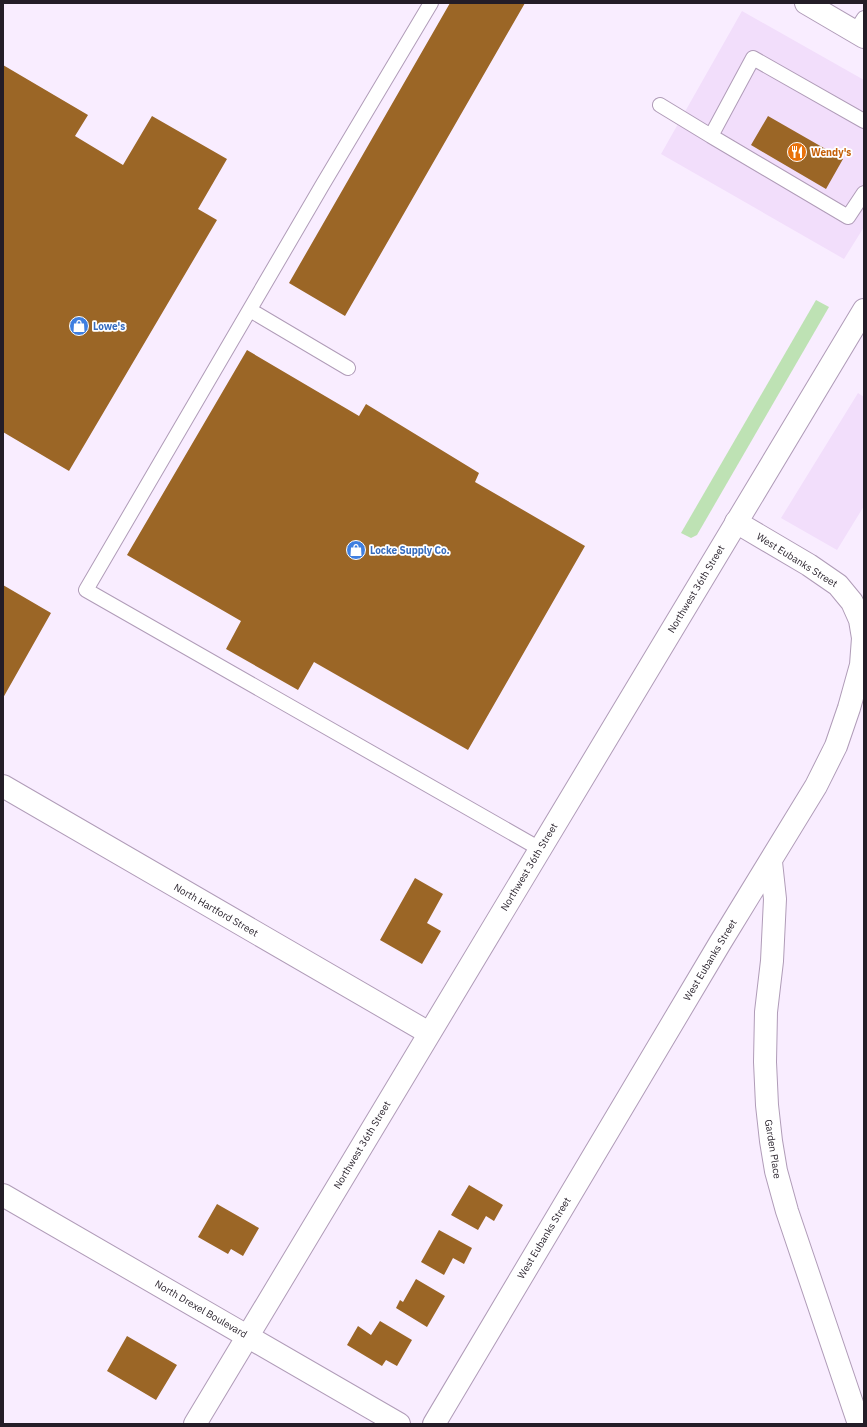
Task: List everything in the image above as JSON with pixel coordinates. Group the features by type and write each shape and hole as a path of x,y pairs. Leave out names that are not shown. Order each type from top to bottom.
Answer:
{"street":[{"path":"806,3 861,29"},
{"name":"Northwest 36th Street","path":"195,1424 864,310"},
{"name":"West Eubanks Street","path":"434,1424 720,943 771,862 816,786 836,746 849,708 861,665 863,638 860,620 852,602 838,584 736,522"},
{"name":"North Hartford Street","path":"3,786 429,1033"},
{"name":"Garden Place","path":"771,862 775,899 772,961 766,1012 764,1062 771,1141 776,1171 786,1211 859,1424"},
{"name":"North Drexel Boulevard","path":"3,1196 399,1424"}],"lane":[{"path":"431,3 86,590 540,849"},
{"path":"711,136 753,58 864,121"},
{"path":"660,105 848,217 863,198"},
{"path":"250,310 348,368"}],"shaded area":[{"path":"742,11 864,80 864,227 844,259 661,154"},
{"path":"858,393 864,397 864,506 837,550 781,518"}],"green space":[{"path":"816,300 829,307 697,535 691,538 681,533"}],"building":[{"path":"450,3 525,3 345,316 289,283"},
{"name":"Lowe's","path":"3,65 88,115 75,136 123,165 152,116 227,159 198,209 217,220 69,471 3,432"},
{"name":"Wendy's","path":"768,116 843,159 826,189 751,145"},
{"name":"Locke Supply Co.","path":"247,350 359,416 366,404 479,473 475,482 585,546 468,750 314,662 298,690 226,649 241,621 127,555"},
{"path":"3,585 51,613 3,698"},
{"path":"415,878 443,894 427,923 441,931 422,964 380,940"},
{"path":"469,1185 503,1205 494,1221 486,1216 478,1230 451,1215"},
{"path":"217,1204 259,1228 243,1256 231,1249 228,1254 198,1237"},
{"path":"439,1230 472,1248 464,1264 453,1258 444,1275 421,1262"},
{"path":"416,1279 445,1296 427,1327 396,1308 400,1300 403,1302"},
{"path":"380,1321 412,1340 397,1366 386,1360 382,1366 347,1345 358,1326 371,1335"},
{"path":"127,1336 177,1365 156,1400 107,1371"}],"place":[{"name":"Wendy's","path":"797,152"},
{"name":"Lowe's","path":"79,326"},
{"name":"Locke Supply Co.","path":"356,550"}]}
